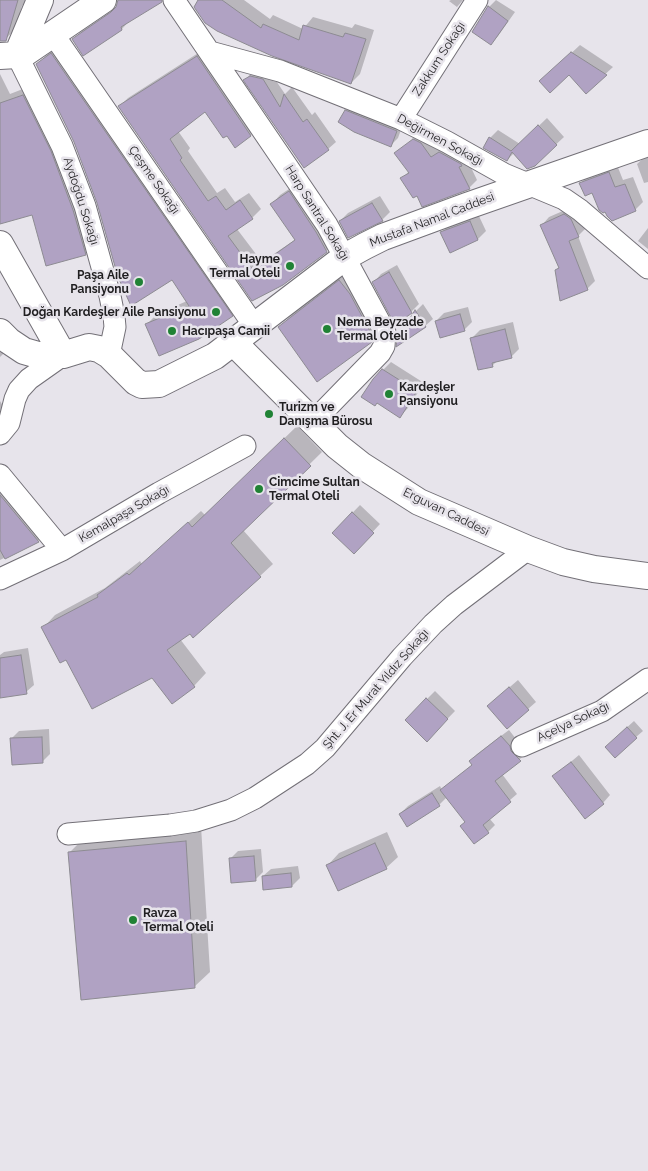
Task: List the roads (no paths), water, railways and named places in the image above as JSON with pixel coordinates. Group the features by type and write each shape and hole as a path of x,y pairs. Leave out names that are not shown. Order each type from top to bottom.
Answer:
{"street":[{"path":"9,56 40,0"},
{"path":"9,56 34,47 103,0"},
{"name":"Harp Santral Sokağı","path":"174,0 311,201 345,257 385,332 384,346 313,422"},
{"name":"Zakkum Sokağı","path":"401,119 477,0"},
{"name":"Çeşme Sokağı","path":"53,34 255,327"},
{"name":"Değirmen Sokağı","path":"210,52 280,71 401,119 447,142 484,164 527,185 550,192 580,210 648,268"},
{"name":"Aydoğdu Sokağı","path":"9,56 62,146 85,206 114,316 115,327 109,355"},
{"name":"Mustafa Namal Caddesi","path":"109,355 136,382 142,385 159,384 200,365 234,343 345,257 383,238 648,143"},
{"path":"0,244 64,355"},
{"path":"0,332 24,351 38,355 64,355"},
{"name":"Erguvan Caddesi","path":"234,343 337,446 361,465 404,493 456,519 528,549 571,564 648,576"},
{"path":"0,434 9,423 19,390 29,379 64,355 89,347 99,349 109,355"},
{"name":"Kemalpaşa Sokağı","path":"0,579 62,550 159,493 245,446"},
{"path":"0,475 62,550"},
{"name":"Şht. J. Er Murat Yıldız Sokağı","path":"68,834 196,821 231,810 255,798 307,764 325,748 402,656 433,624 454,605 528,549"},
{"name":"Açelya Sokağı","path":"522,746 602,711 624,698 648,679"}],"place":[{"name":"Hayme Termal Oteli","path":"290,266"},
{"name":"Paşa Aile Pansiyonu","path":"139,282"},
{"name":"Doğan Kardeşler Aile Pansiyonu","path":"216,312"},
{"name":"Nema Beyzade Termal Oteli","path":"327,329"},
{"name":"Hacıpaşa Camii","path":"172,331"},
{"name":"Kardeşler Pansiyonu","path":"389,394"},
{"name":"Turizm ve Danışma Bürosu","path":"269,414"},
{"name":"Cimcime Sultan Termal Oteli","path":"259,489"},
{"name":"Ravza Termal Oteli","path":"133,920"}]}
